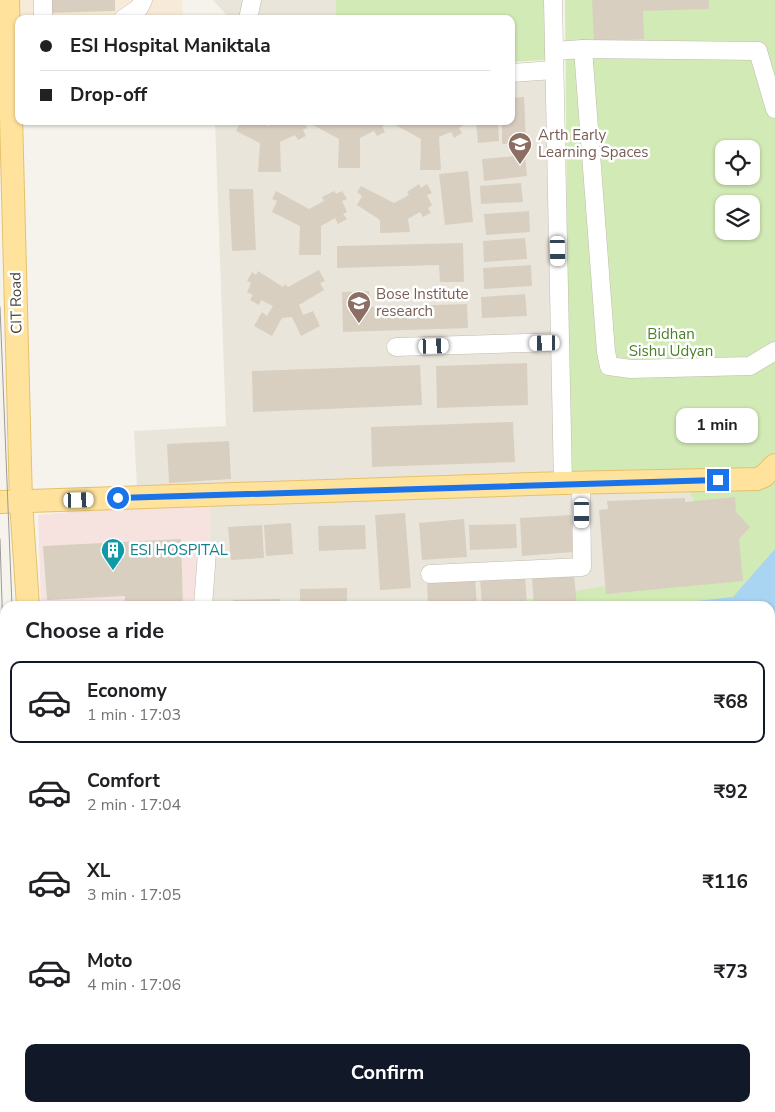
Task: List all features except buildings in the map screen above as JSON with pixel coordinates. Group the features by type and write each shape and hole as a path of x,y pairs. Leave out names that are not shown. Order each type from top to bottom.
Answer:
{"main road":[{"name":"CIT Road","path":"8,0 15,105 11,502 27,601"},
{"path":"11,502 572,483 757,479 764,476 775,465"}],"street":[{"path":"43,0 43,15"},
{"path":"128,15 139,8 143,0"},
{"path":"249,15 252,0"},
{"path":"430,574 582,566 572,483 560,342 553,0"},
{"path":"554,51 584,49 758,51 775,109"},
{"path":"584,49 606,352 610,366 631,369 750,366 775,351"},
{"path":"515,72 554,70"},
{"path":"396,347 560,342"},
{"path":"203,601 207,552"}],"shaded area":[{"path":"18,0 182,0 183,15 19,15"},
{"path":"213,0 336,0 336,15 226,15"},
{"path":"546,78 557,475 137,487 134,431 226,426 215,125 515,125 515,80"},
{"path":"685,479 697,511 626,586 529,599 493,601 211,601 209,499"},
{"path":"209,499 211,601 41,601 38,515"}],"green space":[{"path":"336,0 544,0 546,60 515,62 515,15 336,15"},
{"name":"Bidhan Sishu Udyan","path":"565,0 775,0 775,601 493,601 529,599 629,582 697,511 685,479 706,470 569,472"}],"water":[{"path":"775,549 775,601 697,601 733,597"}],"tram line":[{"path":"0,307 12,601"},
{"path":"0,539 2,601"}],"place":[{"name":"Arth Early Learning Spaces","path":"520,165"},
{"name":"Bose Institute research","path":"359,324"},
{"name":"ESI HOSPITAL","path":"113,571"}],"route":[{"path":"118,498 563,483 718,480"}]}
